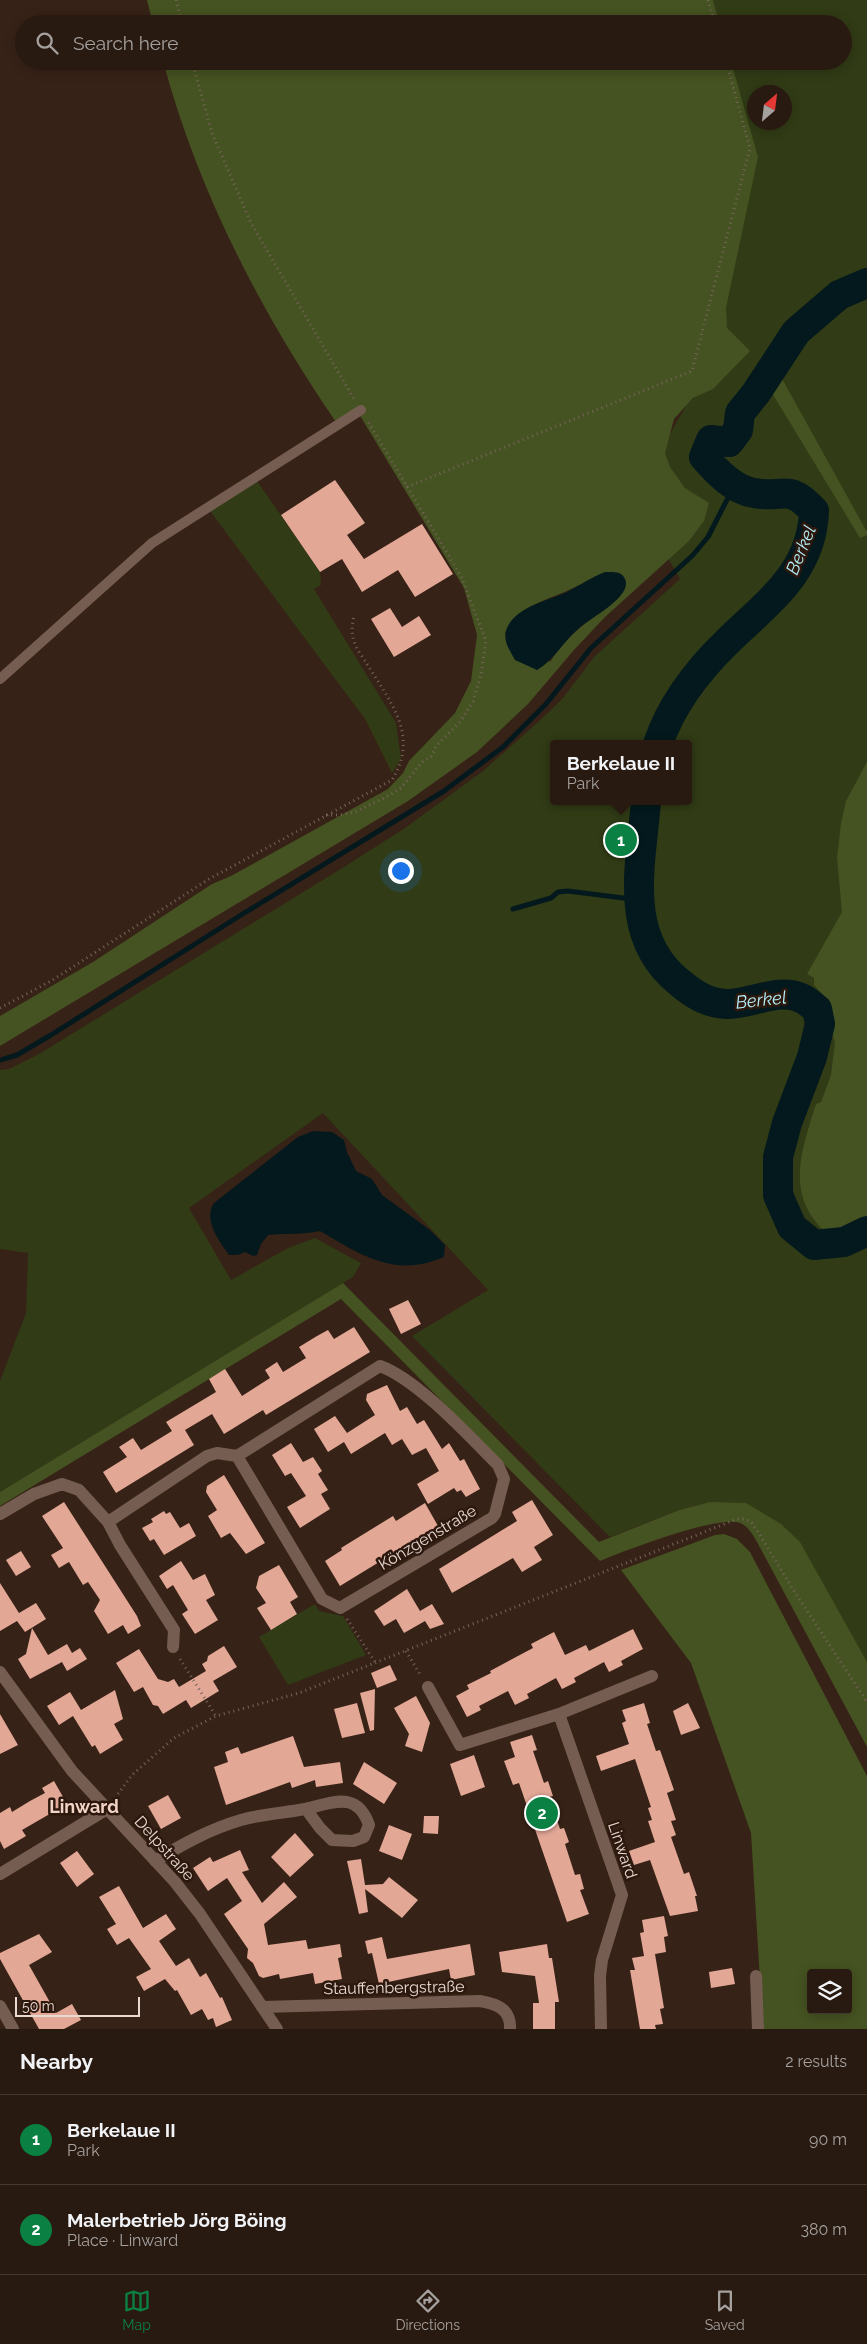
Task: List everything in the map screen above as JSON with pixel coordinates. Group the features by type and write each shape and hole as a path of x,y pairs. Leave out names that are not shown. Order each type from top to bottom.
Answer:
{"street":[{"name":"Könzgenstraße","path":"237,1456 380,1366 394,1371 418,1389 498,1465 504,1479 495,1514 492,1518 340,1608"},
{"path":"108,1522 207,1456 217,1453 237,1456 322,1599 340,1608"},
{"path":"0,1514 34,1494 62,1484 79,1490 108,1522 120,1545 174,1630 173,1647"},
{"name":"Delpstraße","path":"0,1672 72,1771 155,1861 200,1914 277,2029"},
{"path":"428,1687 460,1745 559,1714 652,1676"},
{"name":"Linward","path":"559,1714 622,1895 602,1960 601,2029"},
{"path":"155,1861 186,1842 218,1828 268,1814 339,1800 349,1803 365,1814 369,1825 364,1837 353,1841 332,1840 320,1828 306,1808"},
{"path":"0,1874 107,1809"},
{"path":"756,1976 758,2029"},
{"name":"Stauffenbergstraße","path":"262,2007 480,2002 496,2004 506,2011 510,2029"},
{"path":"0,2006 13,2029"}],"lane":[{"path":"0,679 152,543 361,410"}],"path":[{"path":"176,0 180,15"},
{"path":"708,0 712,15"},
{"path":"194,70 212,133 251,224 461,576 486,641 481,674 473,701 460,722 436,746 432,756 411,773 401,788 355,812 326,815"},
{"path":"407,486 692,371 750,148 728,70"},
{"path":"0,1008 51,981 209,879 392,780 402,764 404,741 400,722 392,703 353,640 354,614"},
{"path":"107,1809 132,1775 174,1738 216,1716 299,1693 706,1531 745,1518 751,1522 760,1535 792,1588 867,1702"},
{"path":"340,1608 375,1662"},
{"path":"173,1647 216,1716"},
{"path":"406,1652 428,1687"}],"green space":[{"path":"147,0 713,0 717,15 151,15"},
{"path":"713,0 867,0 867,1672 771,1541 706,1503 679,1510 610,1537 412,1336 488,1290 323,1113 189,1208 231,1280 288,1248 315,1238 361,1263 353,1277 0,1492 0,1381 26,1313 28,1253 0,1249 0,1070 9,1069 39,1054 405,828 483,771 548,713 563,698 594,657 680,579 668,558 640,487 687,404 714,379 726,310 731,70 852,70 852,15 717,15"},
{"path":"166,70 734,70 747,118 747,130 750,130 758,157 726,308 727,328 750,351 713,389 693,398 674,419 665,453 670,467 685,488 709,503 704,521 689,541 605,617 528,704 477,752 408,801 0,1046 0,1016 93,962 212,884 231,876 388,789 403,773 409,761 455,713 471,681 477,635 464,588 356,409 336,422 308,380 257,293 213,203 194,157","holes":["579,585 608,607 576,631 562,645 550,662 505,633 518,615 527,609"]},
{"path":"780,375 867,535 860,538 769,388 772,381"},
{"path":"257,481 320,572 321,585 314,589 396,723 401,759 392,773 365,719 210,511"},
{"path":"867,762 867,1225 833,1233 828,1232 815,1221 802,1193 800,1178 803,1149 816,1104 821,1102 831,1075 835,1042 822,994 814,985 814,978 807,974 842,912 837,858 841,823 846,801"},
{"path":"343,1283 599,1542 679,1510 710,1502 746,1503 781,1524 800,1542 867,1662 867,1747 757,1542 746,1526 736,1522 708,1525 668,1536 600,1561 341,1299 0,1506 0,1492"},
{"path":"724,1534 737,1539 750,1552 867,1776 867,2029 763,2029 751,1833 691,1663 621,1570 715,1535"},
{"path":"315,1604 319,1611 343,1616 366,1655 288,1685 259,1637"}],"water":[{"path":"605,572 619,573 624,576 626,586 617,600 578,629 537,670 515,660 505,635 510,623 516,616 523,610 567,592"},
{"path":"313,1131 332,1132 344,1140 347,1152 356,1171 372,1179 382,1195 430,1230 445,1245 444,1257 426,1263 395,1265 365,1256 320,1231 268,1235 261,1244 257,1255 253,1256 245,1252 238,1255 229,1255 211,1223 211,1209 214,1203 298,1137"}],"building":[{"path":"335,480 365,523 347,535 364,559 422,524 453,574 415,597 398,570 362,592 342,559 320,572 281,515"},
{"path":"390,608 402,627 419,616 431,635 394,657 371,619"},
{"path":"408,1300 421,1324 401,1334 389,1309"},
{"path":"354,1327 370,1352 266,1415 263,1410 224,1434 212,1414 185,1430 194,1445 116,1493 103,1472 127,1457 119,1447 133,1438 141,1450 172,1431 166,1422 216,1392 209,1379 225,1369 242,1396 270,1378 265,1370 277,1362 283,1372 306,1358 299,1347 328,1330 334,1339"},
{"path":"387,1385 400,1411 407,1407 417,1424 424,1420 442,1449 449,1443 460,1461 464,1459 480,1489 466,1497 461,1490 457,1492 454,1488 428,1504 417,1484 439,1471 426,1448 412,1455 402,1439 392,1445 385,1433 351,1454 344,1442 328,1452 314,1429 335,1416 347,1433 375,1415 366,1400 367,1394"},
{"path":"291,1443 303,1462 313,1457 322,1471 318,1474 328,1490 321,1494 330,1509 300,1528 287,1507 306,1496 291,1473 285,1476 272,1455"},
{"path":"224,1475 265,1543 246,1554 230,1533 221,1538 208,1516 217,1510 206,1492 207,1486"},
{"path":"532,1500 553,1535 534,1547 542,1560 522,1572 513,1558 452,1593 439,1569 517,1521 512,1512"},
{"path":"64,1502 137,1616 141,1626 128,1634 123,1625 108,1634 94,1611 100,1600 88,1582 83,1585 69,1562 59,1568 51,1555 63,1548 42,1516"},
{"path":"425,1503 438,1526 340,1586 325,1561 342,1550 341,1548 393,1516 396,1521"},
{"path":"164,1511 166,1514 170,1512 180,1528 189,1523 196,1536 164,1555 154,1539 150,1541 142,1528 153,1522 151,1519"},
{"path":"21,1551 31,1567 16,1576 6,1560"},
{"path":"181,1561 193,1580 205,1574 215,1595 206,1600 218,1620 195,1634 182,1614 188,1610 173,1585 167,1589 159,1576"},
{"path":"279,1565 298,1597 290,1602 297,1614 271,1630 257,1608 266,1603 256,1588 259,1576"},
{"path":"0,1583 19,1613 36,1603 46,1619 25,1632 17,1621 0,1631"},
{"path":"407,1589 420,1611 432,1604 444,1624 430,1629 425,1621 404,1633 396,1619 384,1626 374,1611"},
{"path":"32,1628 48,1655 67,1644 72,1653 80,1648 87,1659 67,1671 62,1662 30,1679 18,1659 26,1654"},
{"path":"633,1629 643,1649 621,1661 623,1665 609,1672 604,1662 574,1678 576,1682 562,1689 556,1678 527,1694 529,1698 515,1705 508,1691 479,1706 481,1710 467,1717 456,1696 469,1689 467,1685 533,1648 531,1644 554,1632 565,1655 586,1645 589,1651"},
{"path":"224,1646 237,1667 213,1681 219,1691 191,1708 186,1700 163,1714 158,1706 153,1705 143,1687 134,1692 116,1663 139,1649 158,1679 168,1682 174,1679 179,1687 206,1671 202,1664 207,1661 208,1656"},
{"path":"390,1665 397,1680 377,1688 371,1673"},
{"path":"375,1689 374,1730 370,1731 360,1693"},
{"path":"115,1690 123,1719 114,1724 123,1740 100,1754 95,1745 92,1747 73,1716 59,1725 47,1706 70,1692 81,1710"},
{"path":"416,1696 430,1723 422,1752 405,1746 409,1734 394,1708"},
{"path":"357,1703 365,1733 342,1738 334,1709"},
{"path":"644,1703 650,1723 647,1724 656,1751 660,1750 674,1790 667,1793 676,1820 671,1821 676,1835 671,1837 684,1874 689,1872 697,1896 695,1896 698,1911 670,1916 650,1860 634,1865 629,1851 655,1842 648,1821 652,1820 648,1808 651,1807 635,1759 601,1771 596,1756 629,1744 622,1723 626,1721 622,1710"},
{"path":"688,1703 700,1728 681,1735 673,1711"},
{"path":"0,1714 18,1745 0,1754"},
{"path":"532,1735 537,1750 533,1751 544,1783 548,1781 553,1796 549,1797 560,1829 564,1828 569,1842 565,1844 575,1875 580,1874 584,1889 580,1890 589,1914 567,1922 519,1783 513,1785 504,1761 515,1757 510,1742"},
{"path":"293,1736 304,1767 340,1762 343,1783 316,1787 315,1780 292,1788 290,1782 226,1805 214,1767 228,1762 225,1752 238,1747 241,1754"},
{"path":"474,1755 485,1787 461,1796 450,1764"},
{"path":"364,1762 397,1783 384,1804 353,1784"},
{"path":"54,1781 67,1804 22,1830 26,1836 4,1849 0,1841 0,1813 10,1807 12,1812 45,1793 42,1788"},
{"path":"168,1795 181,1818 161,1829 148,1806"},
{"path":"424,1816 439,1816 438,1834 423,1833"},
{"path":"389,1825 412,1834 402,1860 379,1851"},
{"path":"295,1833 314,1855 290,1877 271,1857"},
{"path":"240,1850 249,1870 242,1872 262,1903 284,1882 297,1897 264,1924 268,1945 306,1940 308,1949 340,1944 342,1957 338,1958 342,1979 315,1984 313,1973 280,1979 279,1974 263,1978 259,1976 253,1963 247,1958 248,1949 224,1914 242,1901 227,1878 208,1891 193,1868 210,1857 213,1862"},
{"path":"77,1851 94,1874 77,1887 60,1863"},
{"path":"361,1859 365,1885 383,1884 389,1877 418,1900 402,1918 365,1889 368,1912 359,1914 347,1861"},
{"path":"119,1886 143,1928 166,1914 176,1929 159,1941 176,1966 189,1958 200,1977 206,1973 220,1998 222,1997 232,2020 216,2027 213,2018 208,2020 202,2009 191,2015 177,1990 175,1991 165,1979 144,1991 136,1977 151,1969 129,1938 117,1945 107,1929 116,1924 99,1897"},
{"path":"664,1916 668,1936 664,1937 666,1952 655,1954 664,2008 660,2009 663,2024 655,2025 656,2029 640,2029 630,1970 635,1970 632,1958 644,1956 640,1933 644,1932 642,1920"},
{"path":"39,1934 52,1952 29,1965 56,2013 72,2004 81,2020 64,2029 39,2029 0,1959 0,1953"},
{"path":"382,1937 387,1959 470,1944 475,1975 451,1980 449,1969 379,1984 372,1953 368,1954 365,1941"},
{"path":"547,1944 549,1958 552,1958 559,2002 555,2002 555,2029 533,2029 533,2003 539,2003 535,1976 502,1972 499,1952"},
{"path":"732,1968 735,1984 711,1988 709,1972"}],"waterway":[{"name":"Berkel","path":"660,740 670,715 687,688 717,652 772,599 796,569 805,552 811,532 814,511 805,502 791,494 764,494 747,491 733,484 720,474 704,457 711,440 729,442 738,430 740,413 756,393 796,332 839,295 867,283"},
{"path":"0,1060 17,1055 51,1035 241,915 444,791 503,747 546,704 591,648 692,556 708,537 735,484"},
{"name":"Berkel","path":"646,805 639,874 639,898 642,921 649,943 661,964 679,982 701,997 713,1002 735,1004 783,994 803,999 817,1009 820,1024 812,1057 787,1123 778,1157 778,1195 792,1227 814,1245 844,1242 867,1231"},
{"path":"513,909 551,898 558,892 568,891 639,900"}],"place":[{"name":"Berkelaue II","path":"621,840"},
{"name":"Malerbetrieb Jörg Böing","path":"542,1813"}],"district":[{"name":"Linward","path":"84,1807"}]}
